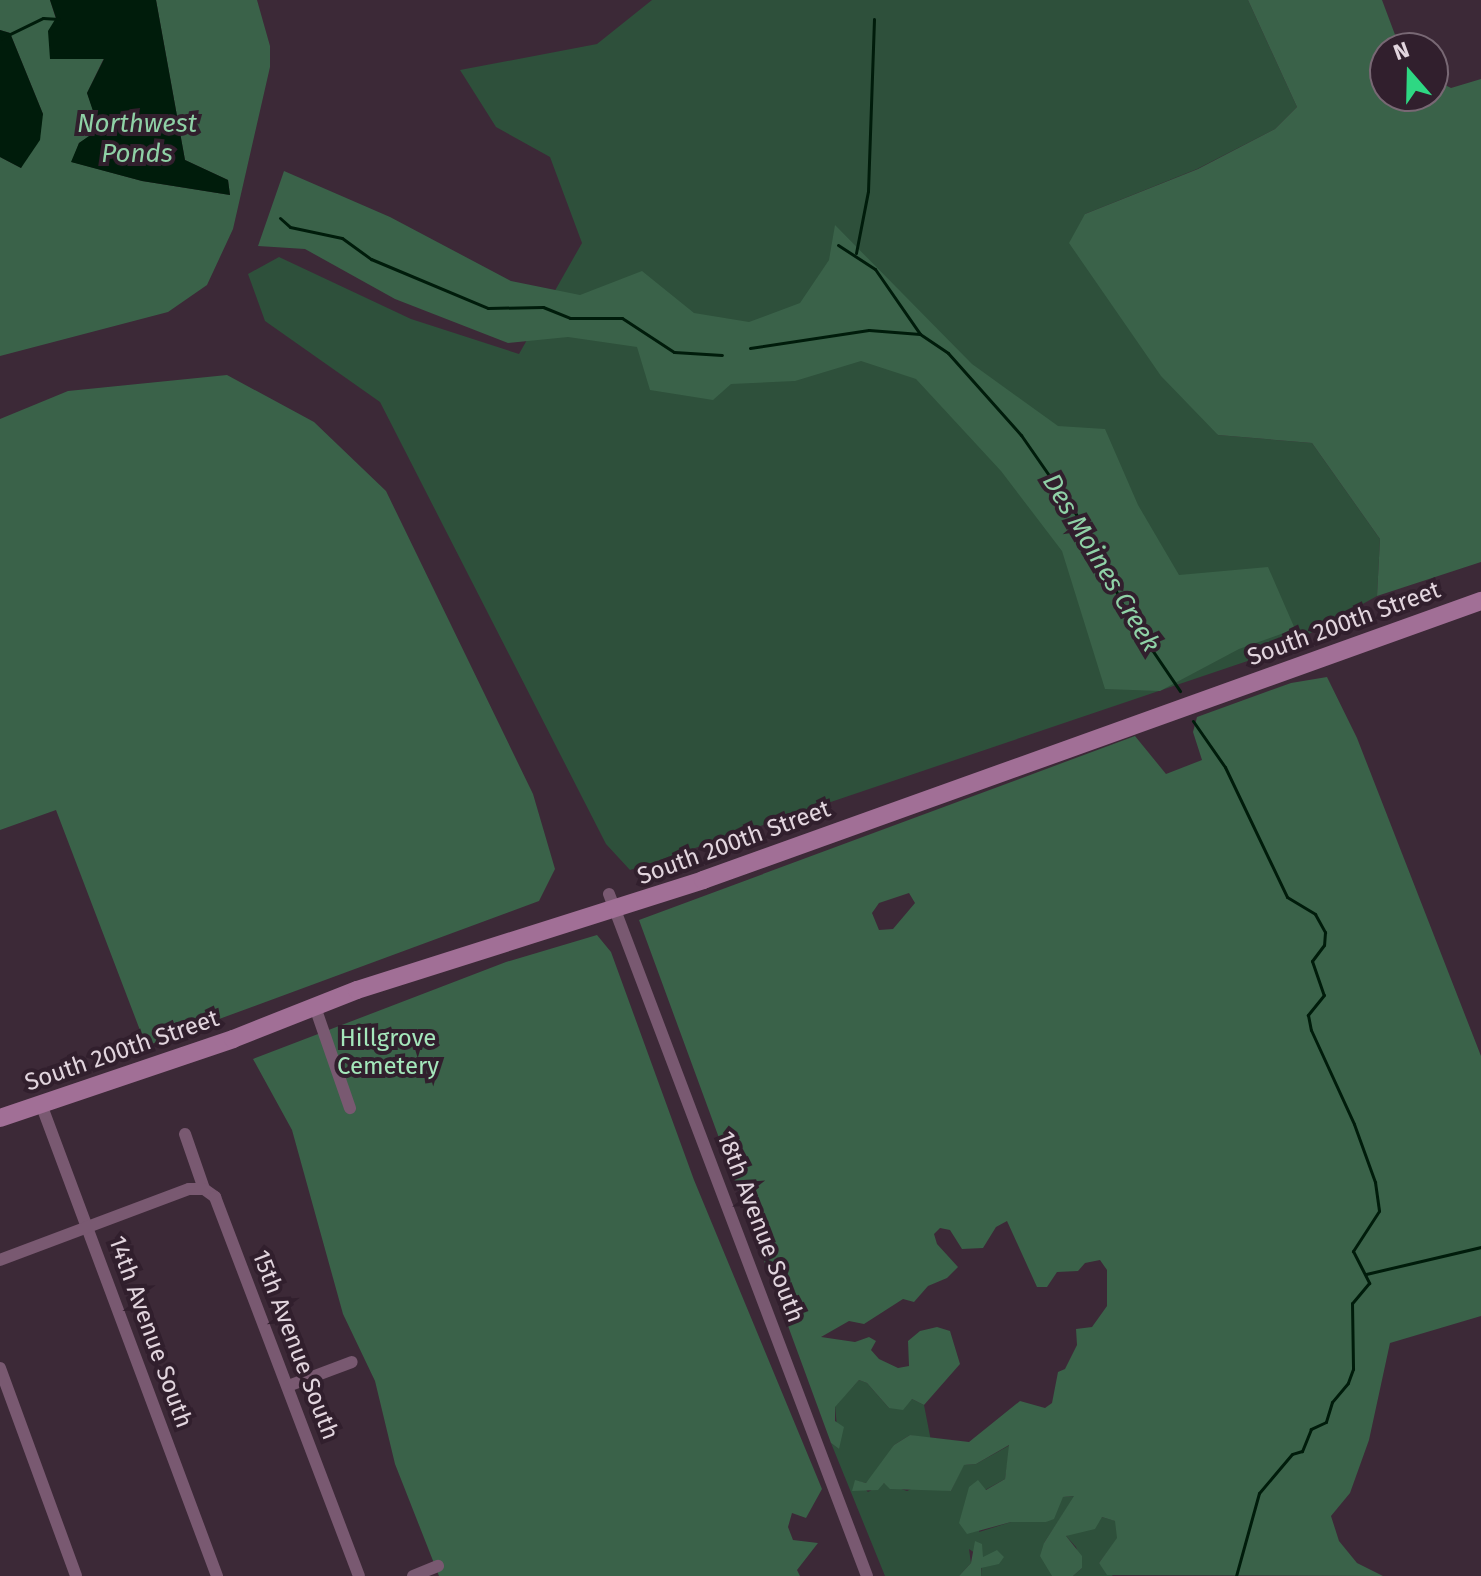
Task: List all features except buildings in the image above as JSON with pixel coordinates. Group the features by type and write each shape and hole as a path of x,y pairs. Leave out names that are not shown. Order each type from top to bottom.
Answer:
{"main road":[{"name":"South 200th Street","path":"0,1118 1481,601"}],"street":[{"name":"18th Avenue South","path":"613,902 867,1576"},
{"path":"315,1007 350,1108"},
{"name":"14th Avenue South","path":"41,1104 217,1576"},
{"name":"15th Avenue South","path":"185,1134 204,1189 215,1197 359,1576"},
{"path":"0,1260 189,1189 204,1189"},
{"path":"288,1386 352,1362"},
{"path":"0,1368 76,1576"},
{"path":"413,1576 438,1566"}],"shaded area":[{"path":"652,0 1248,0 1297,107 1275,129 1197,169 1085,214 1218,435 1312,443 1380,539 1377,596 1280,650 630,870 606,844 380,402 265,321 248,274 279,257 411,319 519,354 582,243 550,157 496,127 460,70 597,44"},
{"path":"859,1380 867,1383 889,1408 912,1399 924,1405 931,1441 910,1435 894,1445 880,1471 866,1483 857,1481 868,1492 884,1483 907,1491 918,1486 951,1491 963,1465 976,1464 1010,1445 1005,1479 985,1490 979,1532 1011,1522 1046,1522 1062,1497 1075,1496 1044,1543 1052,1576 981,1576 982,1558 969,1549 971,1563 959,1576 885,1576 831,1443 839,1449 835,1406"},
{"path":"1102,1517 1116,1521 1118,1538 1099,1563 1113,1576 1073,1576 1082,1568 1076,1547 1066,1536"}],"green space":[{"path":"0,0 50,0 56,19 104,58 87,93 100,130 79,143 72,162 142,181 230,195 228,180 185,160 156,0 257,0 270,46 270,67 233,229 207,285 168,312 0,356 0,157 21,168 43,114 10,33 0,30"},
{"path":"1248,0 1382,0 1394,32 1369,32 1369,112 1449,112 1449,87 1481,79 1481,562 1377,596 1380,539 1312,443 1218,435 1161,376 1069,243 1085,214 1198,169 1275,129 1297,107"},
{"path":"284,171 390,217 511,281 580,295 642,271 694,313 749,322 800,303 829,260 835,225 972,364 1058,426 1105,429 1138,505 1179,575 1268,567 1295,629 1239,649 1160,691 1105,689 1062,551 1001,471 916,379 861,361 795,381 731,384 713,400 650,390 637,347 568,337 508,343 395,299 305,249 258,246"},
{"path":"227,375 314,422 386,491 533,794 555,869 539,901 146,1046 56,810 0,830 0,419 68,391"},
{"path":"1327,677 1357,738 1481,1056 1481,1316 1390,1343 1369,1440 1350,1493 1331,1516 1339,1541 1357,1563 1383,1576 1107,1575 1099,1563 1117,1538 1115,1521 1102,1517 1095,1529 1066,1536 1082,1556 1082,1568 1073,1576 1052,1576 1040,1556 1044,1543 1074,1496 1063,1497 1054,1519 1046,1522 1011,1522 967,1534 959,1523 969,1487 978,1480 986,1490 1005,1479 1009,1445 976,1464 964,1465 951,1491 890,1489 884,1483 878,1490 852,1491 855,1480 866,1483 894,1445 910,1435 969,1442 1020,1401 1045,1408 1052,1403 1058,1372 1065,1369 1077,1345 1076,1329 1092,1327 1107,1306 1107,1270 1100,1260 1085,1263 1078,1271 1057,1272 1047,1287 1037,1287 1007,1221 996,1227 983,1248 962,1249 950,1230 940,1228 934,1234 937,1244 958,1267 947,1278 928,1286 914,1302 903,1299 864,1324 849,1321 821,1337 855,1342 869,1337 876,1341 871,1350 879,1359 898,1368 909,1366 908,1341 920,1331 937,1327 950,1331 960,1364 924,1405 912,1399 903,1410 889,1408 867,1383 859,1380 835,1407 835,1421 844,1427 839,1449 831,1443 639,920 1135,736 1166,774 1202,760 1193,732 1197,717 1291,683","holes":["909,893 915,903 893,929 879,930 872,913 879,903"]},
{"name":"Hillgrove Cemetery","path":"597,935 611,952 694,1180 822,1489 806,1518 792,1513 788,1527 793,1540 818,1543 797,1570 800,1576 439,1576 395,1464 375,1381 343,1314 292,1130 253,1059 506,962"},
{"path":"975,1541 982,1544 983,1557 997,1550 1004,1557 999,1564 981,1568 981,1576 959,1576 971,1563"}],"water":[{"name":"Northwest Ponds","path":"50,0 156,0 185,160 228,180 230,195 142,181 71,162 79,143 99,129 87,93 104,59 50,59 48,31 56,18"},
{"name":"Northwest Ponds","path":"0,30 10,33 43,114 40,140 21,168 0,157"}],"waterway":[{"name":"Des Moines Creek","path":"0,39 43,18 59,19"},
{"name":"Des Moines Creek","path":"856,253 868,191 874,19"},
{"name":"Des Moines Creek","path":"280,218 290,227 342,238 371,259 488,308 543,307 570,318 622,318 674,352 722,355"},
{"name":"Des Moines Creek","path":"838,245 875,269 920,334 948,353 1021,435 1087,530 1125,610 1180,691"},
{"name":"Des Moines Creek","path":"750,348 869,330 920,334"},
{"name":"Des Moines Creek","path":"1193,721 1225,767 1287,897 1315,914 1325,932 1324,945 1312,961 1324,995 1308,1015 1311,1030 1354,1124 1375,1182 1379,1211 1353,1251 1369,1283 1352,1303 1353,1369 1348,1383 1332,1402 1326,1422 1311,1429 1302,1451 1292,1454 1259,1493 1236,1576"},
{"name":"Des Moines Creek","path":"1366,1274 1481,1247"}]}
